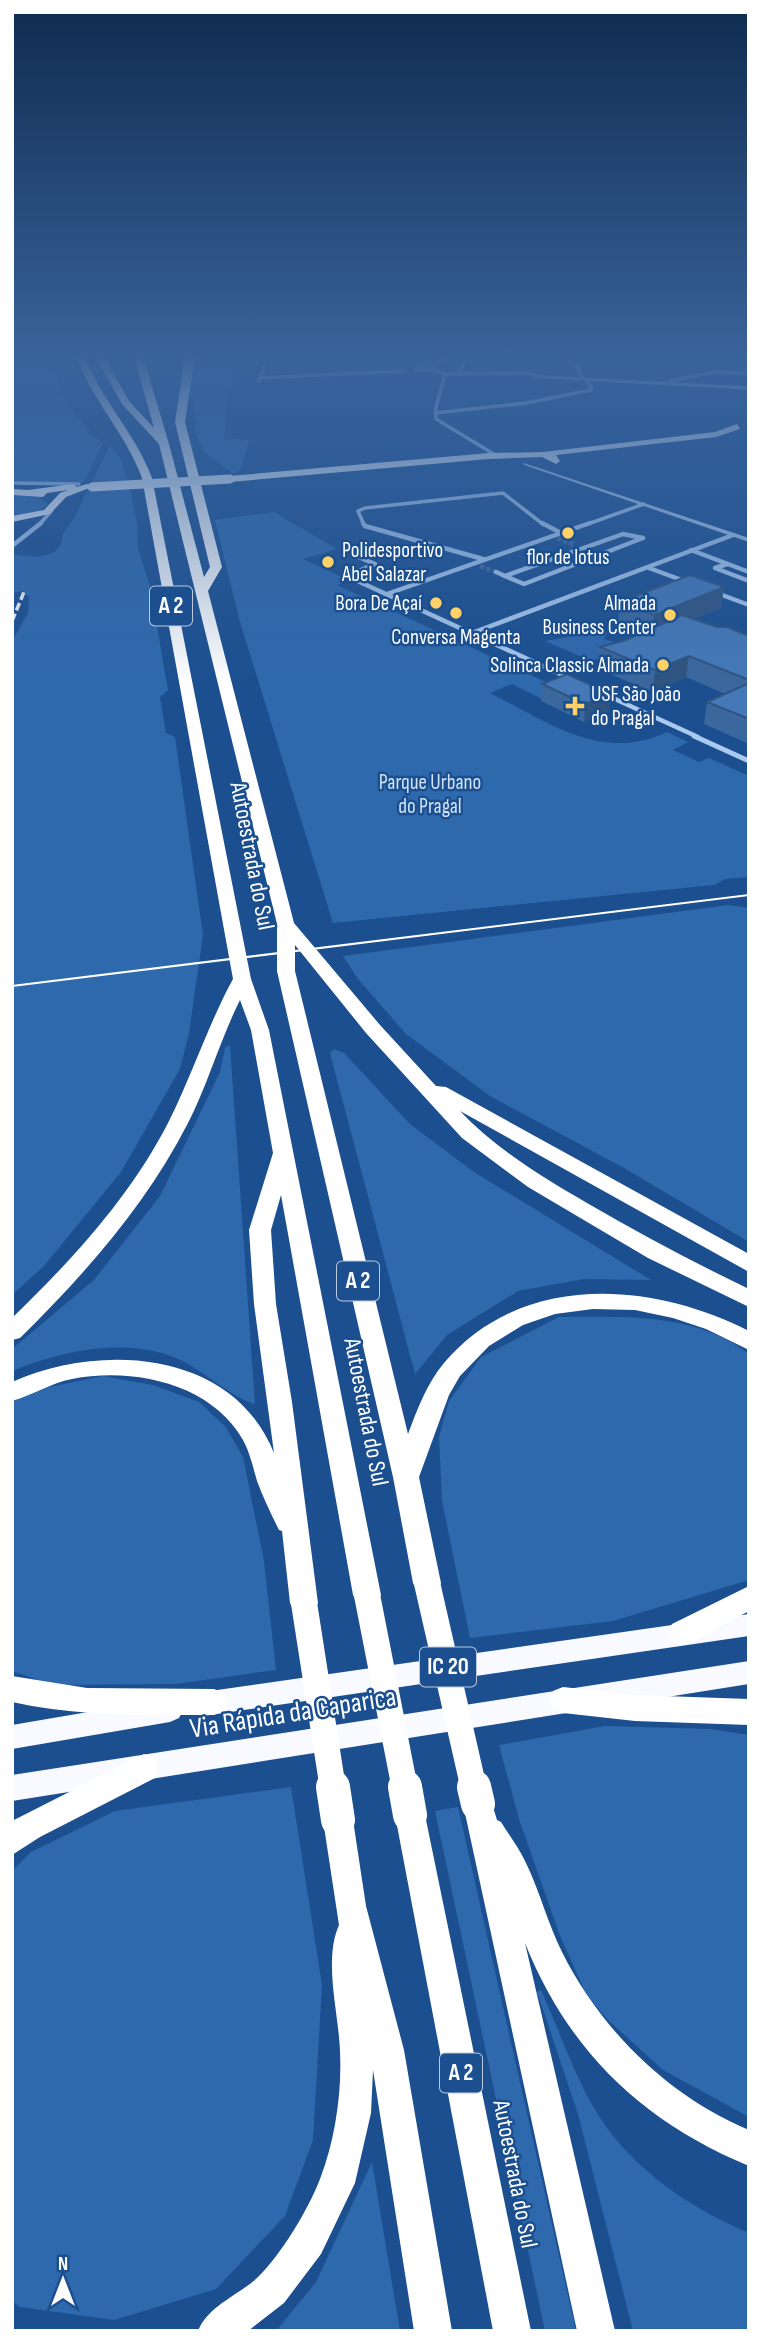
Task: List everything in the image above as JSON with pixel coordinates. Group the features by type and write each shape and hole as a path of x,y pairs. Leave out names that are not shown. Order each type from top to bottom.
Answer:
{"highway":[{"name":"Autoestrada do Sul","path":"142,465 147,478 242,979 260,1030 367,1595 512,2331"},
{"name":"Autoestrada do Sul","path":"169,465 286,924 286,971 406,1477 427,1584 596,2331"},
{"path":"191,465 216,567 201,592"},
{"path":"286,924 329,973 373,1030 469,1133 535,1182 656,1253 749,1299"},
{"path":"12,1332 79,1264 133,1197 189,1102 215,1033 242,979"},
{"path":"423,1082 749,1264"},
{"name":"A 2","path":"282,1155 260,1230 265,1304 299,1548"},
{"path":"406,1477 433,1402 453,1368 488,1336 532,1313 558,1305 586,1302 617,1300 647,1303 707,1320 749,1341"},
{"path":"12,1392 27,1384 68,1372 106,1366 143,1368 177,1377 206,1391 231,1409 249,1429 263,1458 299,1548 304,1602 350,1906 387,2050 433,2331"},
{"path":"682,1633 749,1598"},
{"name":"Via Rápida da Caparica","path":"12,1737 214,1702 749,1625"},
{"name":"Via Rápida da Caparica","path":"12,1788 749,1672"},
{"path":"12,1689 45,1698 80,1702 214,1702"},
{"path":"563,1700 635,1708 749,1712"},
{"path":"12,1840 29,1828 144,1769"},
{"path":"480,1811 514,1871 550,1963 574,2007 605,2047 623,2066 671,2105 700,2124 749,2148"},
{"path":"217,2331 271,2290 308,2241 337,2183 354,2113 356,2052 350,2003 350,1906"}],"main road":[{"path":"12,492 230,479 382,465"},
{"path":"12,519 34,517 54,507 66,492 90,487"},
{"path":"32,492 50,496 54,507"}],"street":[{"path":"535,465 749,540"},
{"path":"556,465 558,471 576,481"},
{"path":"483,559 365,526 358,511 365,508 503,493 547,526 561,533"},
{"path":"386,594 644,504"},
{"path":"12,546 46,519 54,507"},
{"path":"496,572 505,576 524,584 643,538 623,534 505,576"},
{"path":"472,633 733,535"},
{"path":"550,536 557,538"},
{"path":"575,545 583,548"},
{"path":"691,550 749,572"},
{"path":"352,554 375,564 352,571 349,576 353,579 579,683"},
{"path":"473,563 480,566"},
{"path":"727,564 715,568 749,581"},
{"path":"648,568 698,586"},
{"path":"711,591 749,605"},
{"path":"598,692 749,761"}],"green space":[{"path":"12,465 92,465 84,482 34,485 12,482"},
{"path":"100,465 123,465 128,482 91,484"},
{"path":"222,465 242,465 234,474"},
{"path":"130,487 137,524 138,549 150,586 168,690 160,697 166,733 175,737 203,935 189,1033 180,1069 121,1172 44,1266 12,1295 12,641 28,613 29,597 23,591 12,593 12,554 40,556 53,552 62,542 63,533 87,491"},
{"path":"12,495 39,497 48,504 36,513 12,516"},
{"name":"Parque Urbano do Pragal","path":"274,512 337,549 303,559 348,580 337,585 563,690 542,699 512,684 490,693 554,726 597,741 620,743 643,740 667,732 688,742 673,750 699,762 709,758 749,776 749,877 725,879 714,885 333,923 240,622 215,520"},
{"path":"601,631 607,633 604,639 624,645 611,663 599,658 591,661 545,641"},
{"path":"728,905 749,908 749,1242 624,1168 490,1096 406,1034 358,979 343,956"},
{"path":"230,1045 255,1404 232,1393 190,1365 170,1355 148,1350 125,1347 78,1351 12,1371 12,1349 94,1280 160,1196 220,1072 225,1048"},
{"path":"334,1049 344,1053 410,1124 474,1172 651,1280 584,1279 518,1291 447,1335 415,1374 330,1053"},
{"path":"559,1317 633,1318 682,1324 728,1340 749,1354 749,1580 613,1621 470,1638 442,1501 439,1437 449,1401 481,1357"},
{"path":"103,1376 153,1385 199,1402 226,1427 243,1457 264,1561 276,1670 176,1684 53,1685 12,1671 12,1402 35,1390"},
{"path":"605,1726 710,1729 749,1735 749,2117 663,2070 608,2020 587,1996 560,1936 519,1819 499,1745"},
{"path":"291,1787 322,1985 313,2140 285,2216 216,2289 114,2320 20,2307 12,2301 12,1871 31,1852 115,1811"},
{"path":"458,1807 576,2331 545,2331 435,1811"},
{"path":"541,1990 583,2087 613,2136 665,2186 706,2212 749,2233 749,2331 633,2331 578,2114 537,1992"},
{"path":"372,2162 400,2331 276,2331 316,2282"}],"building":[{"path":"690,575 724,587 654,615 620,602"},
{"path":"682,615 749,636 749,680 689,656 655,670 600,647 626,640"},
{"path":"567,674 611,694 585,704 542,684"},
{"path":"749,683 749,719 707,702"}],"waterway":[{"path":"12,483 79,484"}],"tunnel":[{"path":"557,538 575,545"},
{"path":"480,566 496,572"}],"tram line":[{"path":"12,986 749,895"}],"railway":[{"path":"12,621 24,592"}],"place":[{"name":"flor de lotus","path":"568,533"},
{"name":"Polidesportivo Abel Salazar","path":"328,562"},
{"name":"Bora De Açaí","path":"436,603"},
{"name":"Conversa Magenta","path":"456,613"},
{"name":"Almada Business Center","path":"670,615"},
{"name":"Solinca Classic Almada","path":"663,665"},
{"name":"USF São João do Pragal","path":"575,706"}]}
